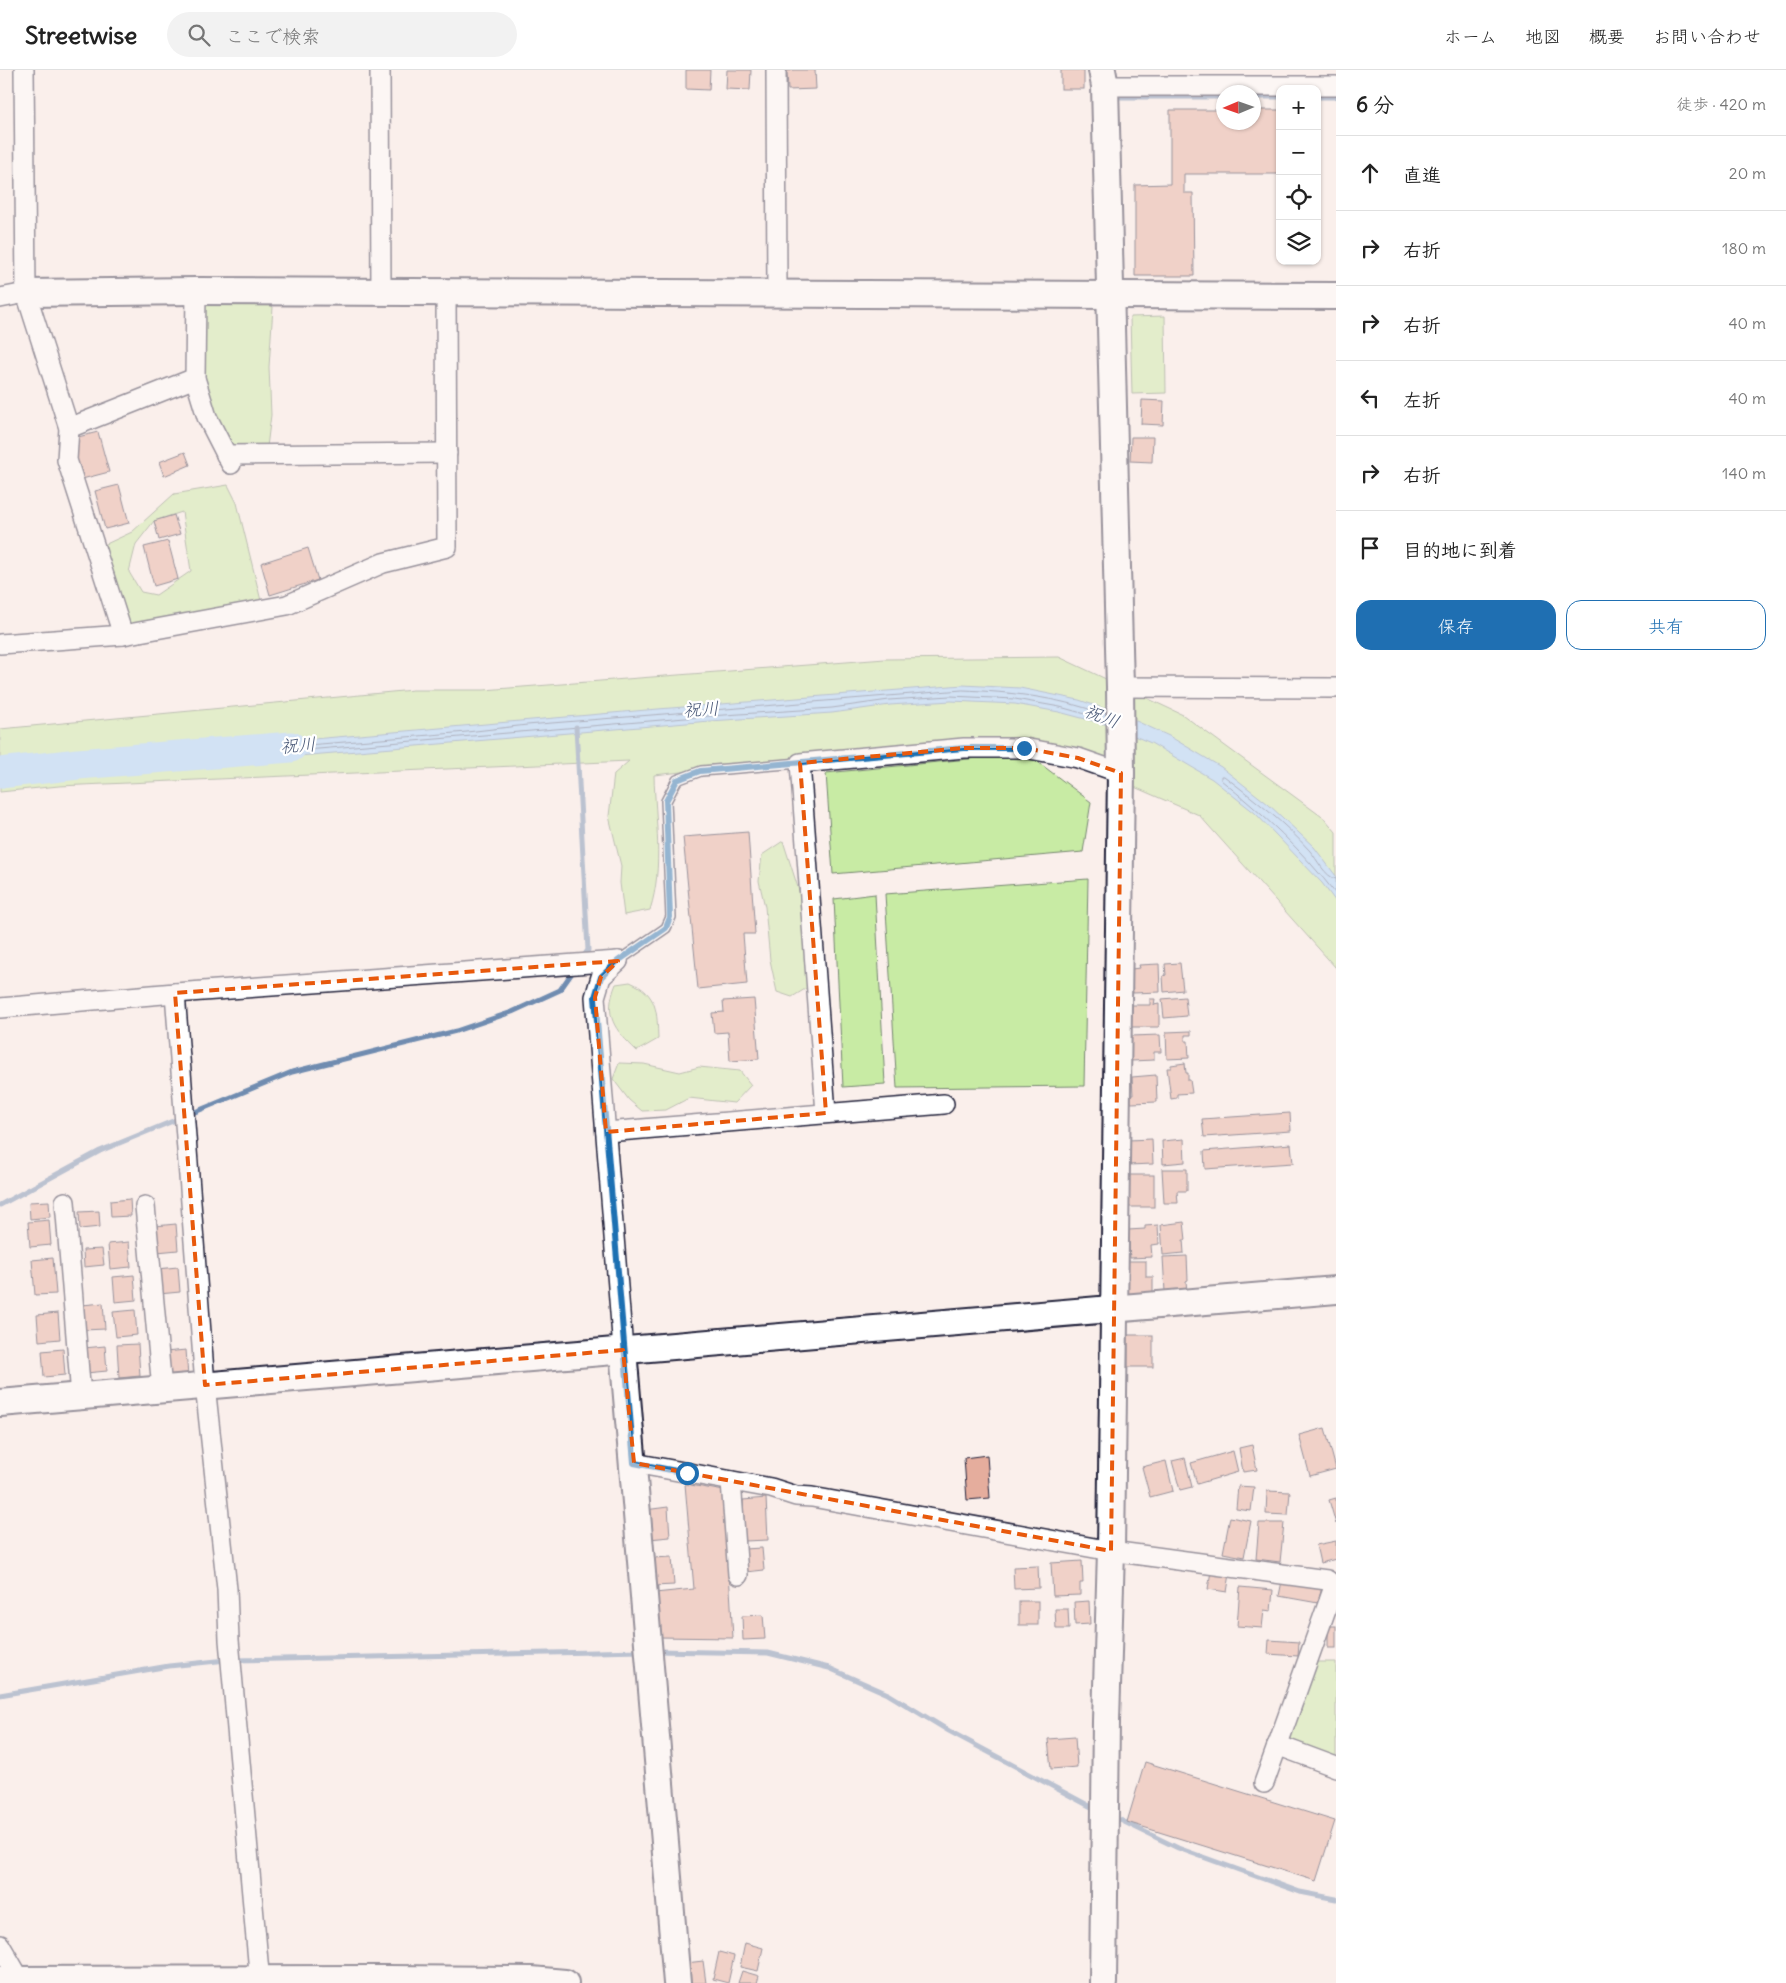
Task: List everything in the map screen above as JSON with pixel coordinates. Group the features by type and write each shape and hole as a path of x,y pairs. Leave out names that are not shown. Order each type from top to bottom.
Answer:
{"street":[{"path":"24,70 26,293 70,428 67,460 123,635"},
{"path":"380,70 381,292"},
{"path":"776,70 776,294"},
{"path":"1103,1983 1106,1721 1115,1309 1120,763 1120,687 1104,78 1305,78 1336,86"},
{"path":"196,291 195,378 207,416 228,460 447,453"},
{"path":"0,298 26,293 196,291 1336,296"},
{"path":"0,644 123,635 287,605 383,563 447,547 446,292"},
{"path":"70,428 195,378"},
{"path":"1120,687 1336,688"},
{"path":"826,1114 800,763 964,748 1024,748 1078,758 1120,763"},
{"path":"0,1008 176,993 618,961"},
{"path":"618,961 601,977 595,997 677,1983"},
{"path":"176,993 205,1385 227,1589 228,1640 260,1980"},
{"path":"606,1132 944,1104"},
{"path":"65,1202 81,1396"},
{"path":"145,1206 162,1389"},
{"path":"0,1403 1336,1290"},
{"path":"634,1463 772,1488 796,1496 812,1497 1111,1551 1327,1580 1335,1587 1264,1782"},
{"path":"731,1481 738,1575"},
{"path":"1277,1745 1336,1767"},
{"path":"0,1945 14,1981 522,1980 565,1983"}],"lane":[{"path":"618,961 666,928 670,917 666,801 677,780 700,771 800,763"}],"highlighted area":[{"path":"964,748 1024,748 1078,758 1121,773 1111,1551 634,1463 623,1350 205,1385 175,993 618,961 601,977 595,997 606,1132 826,1113 800,763"}],"green space":[{"path":"251,291 273,307 269,367 271,415 266,455 226,455 201,397 196,301"},
{"path":"1165,316 1166,393 1132,394 1130,317"},
{"path":"228,485 237,503 263,609 123,635 104,545 132,532 174,494","holes":["182,512 191,571 156,595 141,592 129,572 136,544 154,521"]},
{"path":"1059,657 1183,715 1325,819 1336,832 1336,968 1199,815 1058,754 1026,753 1091,802 1083,852 833,874 826,773 1020,754 906,748 654,775 658,860 654,893 650,910 624,915 620,883 621,866 609,816 614,774 629,761 59,786 0,792 0,729 413,690 484,690 885,659"},
{"path":"783,841 800,894 810,986 792,997 777,992 770,960 765,907 759,881 762,855"},
{"path":"1088,879 1084,1086 897,1088 885,894"},
{"path":"875,894 885,1084 843,1087 834,899"},
{"path":"630,982 646,992 651,998 657,1020 658,1039 637,1051 617,1029 611,1013 612,995 616,984"},
{"path":"619,1063 644,1064 680,1072 699,1067 740,1071 751,1085 734,1103 689,1098 666,1110 642,1111 629,1100 613,1079"},
{"path":"1307,1662 1336,1662 1336,1765 1277,1745"}],"water":[{"path":"963,685 1020,688 1079,700 1123,715 1169,736 1221,767 1268,804 1314,847 1336,876 1336,902 1322,883 1255,813 1212,779 1151,743 1108,725 1059,712 1015,704 951,701 890,705 832,713 710,721 240,761 256,744"}],"building":[{"path":"686,70 710,70 709,90 686,89"},
{"path":"727,70 751,70 750,90 726,89"},
{"path":"815,70 816,89 788,90 787,71"},
{"path":"1061,70 1084,70 1084,89 1061,89"},
{"path":"1170,110 1216,110 1216,130 1261,130 1261,110 1276,110 1276,174 1184,174 1184,193 1193,193 1194,276 1135,276 1135,185 1170,184"},
{"path":"1142,400 1164,401 1163,425 1141,424"},
{"path":"98,432 109,472 82,479 70,439"},
{"path":"1131,437 1153,437 1152,462 1130,461"},
{"path":"185,452 190,465 164,476 159,462"},
{"path":"119,485 129,523 105,529 95,491"},
{"path":"174,515 180,534 159,540 154,521"},
{"path":"168,541 178,579 154,586 144,547"},
{"path":"308,548 318,580 270,595 261,563"},
{"path":"748,832 755,934 743,934 747,984 698,989 683,837"},
{"path":"1180,963 1183,990 1164,992 1163,976 1166,975 1165,964"},
{"path":"1159,964 1160,992 1133,993 1131,969 1140,968 1139,965"},
{"path":"1185,997 1187,1016 1164,1018 1162,999"},
{"path":"754,999 759,1059 730,1061 728,1032 714,1033 712,1013 724,1012 723,1001"},
{"path":"1150,999 1155,999 1154,1005 1159,1004 1159,1027 1131,1027 1131,1005 1150,1005"},
{"path":"1191,1031 1191,1035 1185,1035 1185,1041 1188,1041 1189,1058 1167,1059 1166,1032"},
{"path":"1160,1035 1161,1052 1154,1052 1154,1060 1131,1061 1131,1036"},
{"path":"1185,1063 1192,1093 1177,1094 1177,1098 1171,1099 1167,1068 1171,1068 1171,1065"},
{"path":"1156,1075 1157,1102 1131,1103 1131,1095 1133,1095 1132,1077"},
{"path":"1290,1113 1291,1131 1204,1137 1202,1119"},
{"path":"1152,1139 1153,1164 1128,1165 1128,1140"},
{"path":"1184,1139 1185,1162 1163,1164 1162,1141"},
{"path":"1291,1144 1293,1163 1205,1169 1204,1151"},
{"path":"1162,1169 1187,1169 1187,1191 1177,1191 1178,1203 1164,1203"},
{"path":"1129,1175 1154,1175 1154,1207 1129,1207"},
{"path":"130,1199 131,1216 111,1217 110,1201"},
{"path":"49,1201 50,1217 30,1219 29,1202"},
{"path":"99,1211 100,1227 80,1229 79,1212"},
{"path":"49,1220 51,1245 30,1247 28,1222"},
{"path":"1184,1222 1186,1240 1183,1240 1184,1253 1163,1255 1161,1225"},
{"path":"176,1224 178,1250 157,1252 155,1226"},
{"path":"1158,1225 1159,1244 1151,1245 1152,1257 1130,1258 1128,1230 1145,1229 1145,1226"},
{"path":"129,1242 131,1267 110,1269 108,1244"},
{"path":"102,1249 104,1265 84,1267 83,1250"},
{"path":"1187,1256 1187,1291 1165,1292 1163,1257"},
{"path":"53,1258 56,1294 35,1295 32,1260"},
{"path":"1127,1261 1146,1261 1146,1277 1153,1277 1153,1293 1128,1294"},
{"path":"178,1267 180,1292 159,1294 157,1269"},
{"path":"134,1275 136,1300 115,1302 113,1277"},
{"path":"103,1303 105,1329 84,1330 82,1305"},
{"path":"135,1310 137,1335 116,1337 113,1312"},
{"path":"58,1313 60,1339 39,1341 37,1315"},
{"path":"1128,1335 1153,1335 1153,1367 1128,1367"},
{"path":"138,1344 140,1376 119,1378 117,1345"},
{"path":"105,1346 107,1371 86,1373 84,1348"},
{"path":"63,1349 65,1375 44,1377 42,1351"},
{"path":"186,1350 188,1376 167,1377 165,1352"},
{"path":"1325,1428 1336,1469 1310,1476 1299,1435"},
{"path":"1252,1445 1257,1470 1243,1472 1239,1448"},
{"path":"1233,1451 1238,1472 1197,1484 1191,1463"},
{"path":"987,1455 990,1498 967,1500 964,1458"},
{"path":"1185,1458 1192,1487 1180,1490 1172,1461"},
{"path":"1166,1461 1173,1491 1150,1497 1142,1467"},
{"path":"685,1484 724,1491 733,1638 659,1637 655,1593 694,1589"},
{"path":"1238,1486 1254,1487 1251,1511 1236,1509"},
{"path":"1267,1491 1290,1492 1288,1515 1266,1514"},
{"path":"766,1498 768,1540 745,1541 743,1500"},
{"path":"1336,1498 1336,1524 1329,1500"},
{"path":"668,1507 670,1537 649,1539 645,1510"},
{"path":"1230,1517 1251,1521 1244,1557 1223,1553"},
{"path":"1259,1523 1284,1523 1280,1562 1256,1559"},
{"path":"1336,1541 1336,1559 1320,1563 1316,1545"},
{"path":"762,1548 764,1570 746,1572 744,1549"},
{"path":"672,1557 674,1585 654,1586 653,1558"},
{"path":"1082,1561 1083,1583 1080,1583 1080,1595 1053,1596 1051,1563"},
{"path":"1038,1566 1039,1588 1014,1589 1013,1567"},
{"path":"1211,1571 1230,1574 1227,1592 1208,1589"},
{"path":"1282,1581 1322,1587 1318,1603 1279,1596"},
{"path":"1240,1587 1273,1590 1271,1611 1264,1610 1262,1628 1237,1626"},
{"path":"1019,1601 1038,1601 1038,1625 1019,1625"},
{"path":"1089,1601 1090,1624 1075,1625 1074,1602"},
{"path":"1055,1609 1068,1609 1069,1629 1056,1629"},
{"path":"763,1615 765,1639 743,1640 742,1616"},
{"path":"1328,1626 1336,1626 1336,1648 1328,1648"},
{"path":"1269,1640 1299,1642 1298,1656 1268,1654"},
{"path":"1075,1737 1077,1767 1051,1769 1048,1739"},
{"path":"1145,1762 1335,1821 1316,1881 1127,1822"},
{"path":"745,1943 763,1948 758,1971 740,1967"},
{"path":"719,1952 734,1956 728,1983 713,1979"},
{"path":"703,1961 706,1983 689,1983 686,1963"},
{"path":"742,1971 759,1976 757,1983 738,1983"}],"waterway":[{"path":"1117,97 1216,97"},
{"path":"1261,97 1276,97"},
{"path":"1321,97 1336,97"},
{"path":"576,727 588,950 582,959"},
{"name":"祝川","path":"0,773 78,764 291,747"},
{"path":"0,1205 100,1151 292,1072 456,1031 512,1012 560,990 574,970"},
{"path":"235,1660 642,1651"},
{"path":"655,1651 768,1653 829,1668 888,1694 949,1731 1097,1810"},
{"path":"0,1695 169,1666 227,1660"},
{"path":"1114,1817 1178,1848 1300,1892 1336,1899"}],"route":[{"path":"687,1473 634,1463 595,997 601,977 618,961 666,928 670,917 666,801 677,780 700,771 964,748 1024,748"}]}
